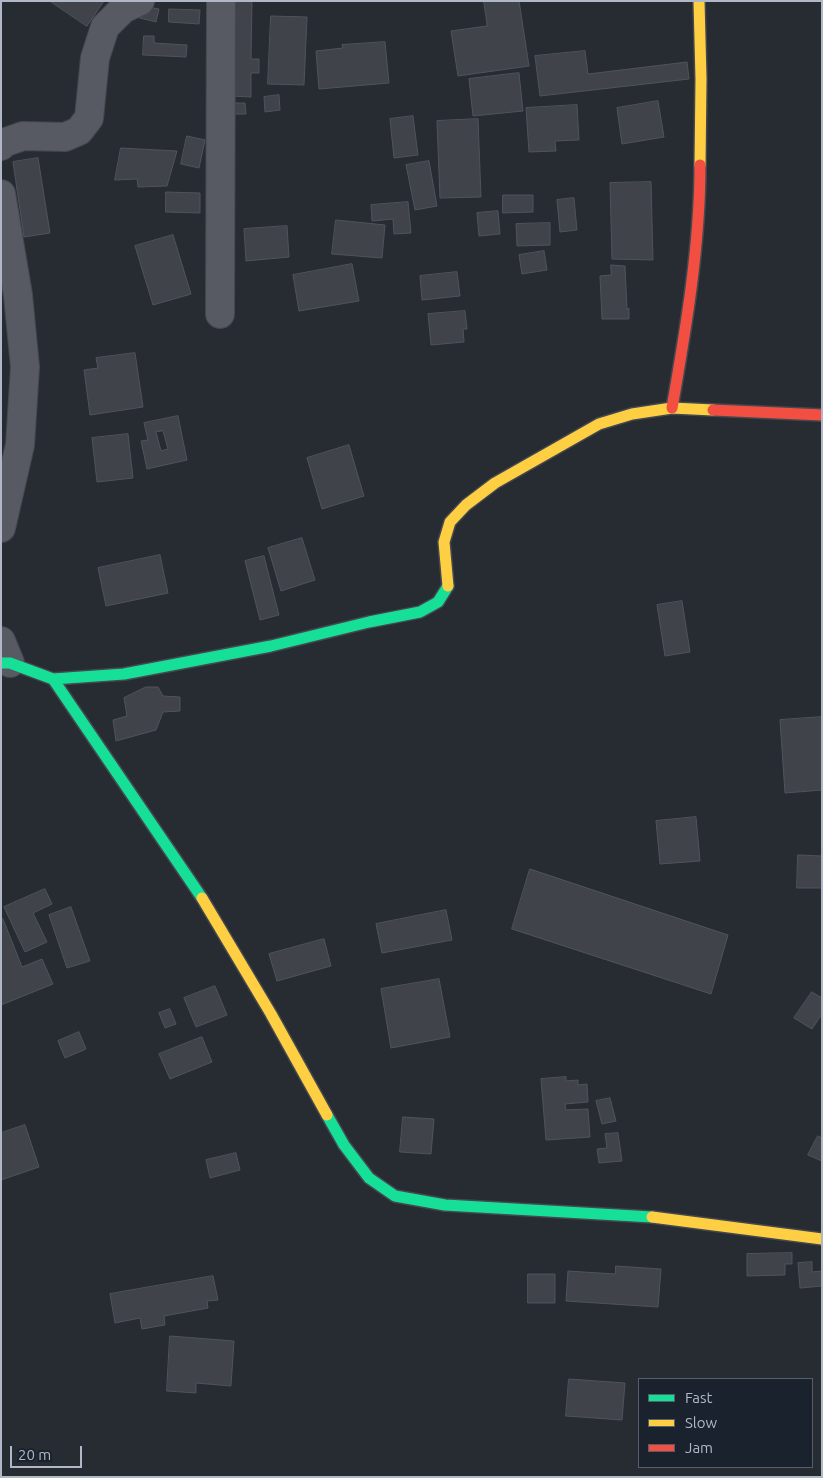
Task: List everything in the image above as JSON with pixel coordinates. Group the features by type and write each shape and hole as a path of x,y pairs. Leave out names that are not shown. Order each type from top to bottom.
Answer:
{"street":[{"path":"1,146 3,143 23,136 65,137 78,130 89,118 95,58 105,27 123,9 140,1"},
{"path":"220,314 221,1"},
{"path":"672,408 688,314 700,192 702,80 699,1"},
{"path":"1,194 18,295 25,367 20,444 1,528"},
{"path":"4,656 53,679 124,674 270,646 369,622 420,612 438,602 448,585 444,542 450,522 466,505 495,483 599,424 632,414 672,408 822,415"},
{"path":"53,679 203,900 271,1014 344,1145 369,1178 395,1196 445,1205 640,1215 822,1239"}],"building":[{"path":"50,1 104,1 87,26"},
{"path":"234,1 252,1 251,59 259,59 259,73 251,73 251,97 231,96"},
{"path":"484,1 519,1 529,66 458,76 451,31 487,26"},
{"path":"138,5 159,9 156,22 136,17"},
{"path":"169,9 200,10 199,24 169,22"},
{"path":"271,16 307,17 304,85 268,84"},
{"path":"144,36 154,36 154,43 187,45 186,57 143,55"},
{"path":"385,42 389,83 319,89 316,51 343,48 342,45"},
{"path":"585,51 588,74 687,62 689,79 540,96 535,56"},
{"path":"519,73 523,111 473,116 469,79"},
{"path":"279,95 280,110 265,112 264,97"},
{"path":"658,101 664,137 622,144 617,108"},
{"path":"228,103 245,103 246,114 228,114"},
{"path":"577,105 579,140 555,141 556,151 529,152 526,108"},
{"path":"413,116 418,155 394,158 390,119"},
{"path":"478,119 481,197 440,198 437,121"},
{"path":"187,136 205,140 199,168 181,164"},
{"path":"121,148 177,151 167,186 138,187 137,179 115,180"},
{"path":"38,158 50,233 24,237 13,162"},
{"path":"429,161 437,206 415,210 406,165"},
{"path":"651,182 653,260 612,259 610,183"},
{"path":"166,192 200,193 200,213 166,212"},
{"path":"503,195 533,195 533,212 503,213"},
{"path":"574,198 577,230 560,232 557,200"},
{"path":"408,202 411,233 394,234 393,219 372,221 371,205"},
{"path":"498,211 500,234 479,236 477,213"},
{"path":"336,220 385,225 382,258 332,254"},
{"path":"550,223 550,245 517,246 516,224"},
{"path":"287,226 289,257 246,261 244,229"},
{"path":"173,235 191,294 153,305 135,246"},
{"path":"544,251 547,270 522,274 519,255"},
{"path":"352,264 359,301 299,311 293,275"},
{"path":"611,265 625,266 629,319 602,319 600,276 611,275"},
{"path":"457,272 460,296 422,300 420,276"},
{"path":"465,311 467,329 463,329 464,342 431,345 428,314"},
{"path":"135,353 143,407 90,415 84,370 98,368 96,358"},
{"path":"178,416 187,460 147,469 141,441 148,440 144,423"},
{"path":"163,431 168,449 161,451 156,432"},
{"path":"128,434 133,478 97,482 92,438"},
{"path":"349,445 364,496 322,509 307,458"},
{"path":"302,538 315,580 281,591 268,548"},
{"path":"160,555 168,593 106,606 98,568"},
{"path":"264,556 279,615 260,620 245,561"},
{"path":"682,601 690,652 665,656 657,605"},
{"path":"146,687 158,687 163,696 180,697 180,711 163,712 156,730 116,741 113,720 127,716 124,698"},
{"path":"822,717 822,790 785,793 780,720"},
{"path":"696,817 700,861 660,864 656,821"},
{"path":"798,855 822,856 822,888 797,888"},
{"path":"530,869 728,935 711,994 512,929"},
{"path":"45,889 52,904 33,913 47,942 25,952 4,907"},
{"path":"71,907 90,961 67,968 49,915"},
{"path":"446,910 452,940 382,953 376,924"},
{"path":"3,919 22,967 42,959 53,984 1,1005 1,920"},
{"path":"324,939 331,966 277,981 269,954"},
{"path":"439,979 450,1037 391,1048 381,989"},
{"path":"215,986 227,1015 196,1027 184,998"},
{"path":"812,992 822,998 822,1014 812,1029 794,1018"},
{"path":"170,1009 176,1024 165,1028 159,1013"},
{"path":"79,1032 86,1049 65,1058 58,1041"},
{"path":"202,1037 212,1062 170,1079 159,1054"},
{"path":"566,1077 566,1081 578,1080 578,1085 587,1084 588,1102 565,1104 566,1110 588,1109 590,1137 546,1140 541,1079"},
{"path":"610,1098 616,1121 602,1124 596,1101"},
{"path":"403,1117 434,1119 431,1154 400,1152"},
{"path":"25,1125 39,1167 1,1180 1,1133"},
{"path":"618,1133 622,1161 599,1163 597,1149 607,1148 605,1134"},
{"path":"818,1136 822,1138 822,1161 808,1155"},
{"path":"236,1153 240,1170 210,1178 206,1160"},
{"path":"792,1253 792,1264 785,1264 785,1275 747,1276 747,1254"},
{"path":"812,1262 812,1272 822,1271 822,1286 800,1288 798,1263"},
{"path":"616,1266 661,1269 658,1307 566,1301 568,1271 615,1274"},
{"path":"528,1274 555,1274 555,1303 528,1303"},
{"path":"213,1276 218,1300 207,1301 208,1308 164,1316 165,1325 142,1329 140,1318 115,1323 110,1294"},
{"path":"170,1336 234,1341 231,1386 196,1383 196,1393 167,1391"},
{"path":"569,1379 625,1383 622,1420 566,1416"}],"traffic: fast":[{"path":"53,679 124,674 271,646 369,622 420,612 438,602 448,586"},
{"path":"1,663 10,663 53,679 202,898"},
{"path":"327,1115 344,1145 369,1178 395,1196 445,1205 652,1217"}],"traffic: slow":[{"path":"699,1 701,79 700,165"},
{"path":"448,586 444,542 450,522 466,505 495,483 599,424 632,414 672,408 713,410"},
{"path":"202,898 271,1014 327,1115"},
{"path":"652,1217 822,1239"}],"traffic: jam":[{"path":"672,408 695,256 700,165"},
{"path":"713,410 822,415"}]}
